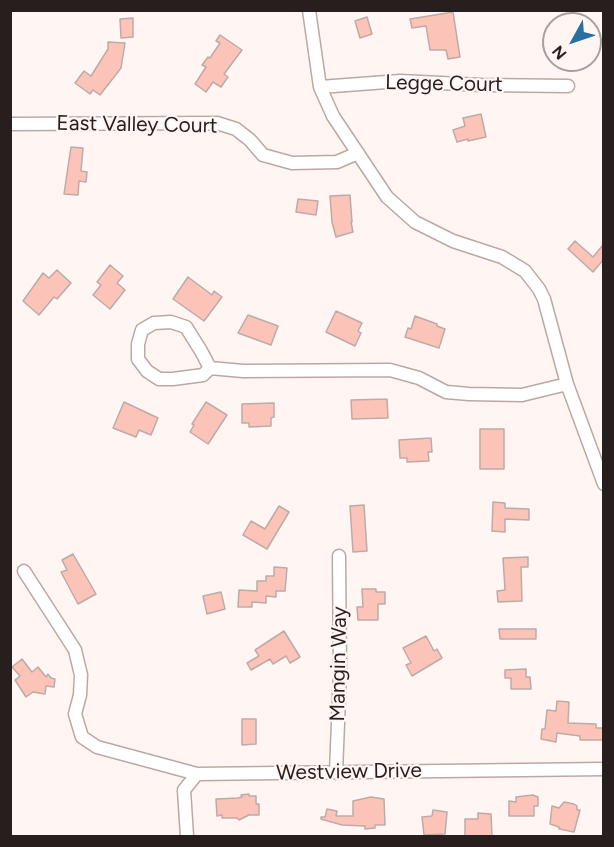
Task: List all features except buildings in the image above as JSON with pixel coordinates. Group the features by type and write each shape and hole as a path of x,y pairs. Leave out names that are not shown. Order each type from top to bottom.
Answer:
{"street":[{"path":"309,10 321,87 333,116 387,197 416,222 453,241 502,257 525,271 539,289 544,299 567,384 603,484"},
{"name":"Legge Court","path":"321,87 400,81 568,86"},
{"name":"East Valley Court","path":"10,124 217,123 236,129 263,155 292,163 337,162 358,153"},
{"path":"171,322 186,327 210,368 203,375 173,379 159,378 147,371 138,359 138,344 142,330 154,323 171,322"},
{"path":"210,368 243,371 390,370 419,378 446,392 469,394 522,395 567,384"},
{"name":"Mangin Way","path":"336,773 340,672 339,556"},
{"name":"Westview Drive","path":"24,571 75,650 81,675 80,696 75,714 81,737 98,747 197,774 603,769"},
{"path":"186,837 184,790 197,774"}]}
